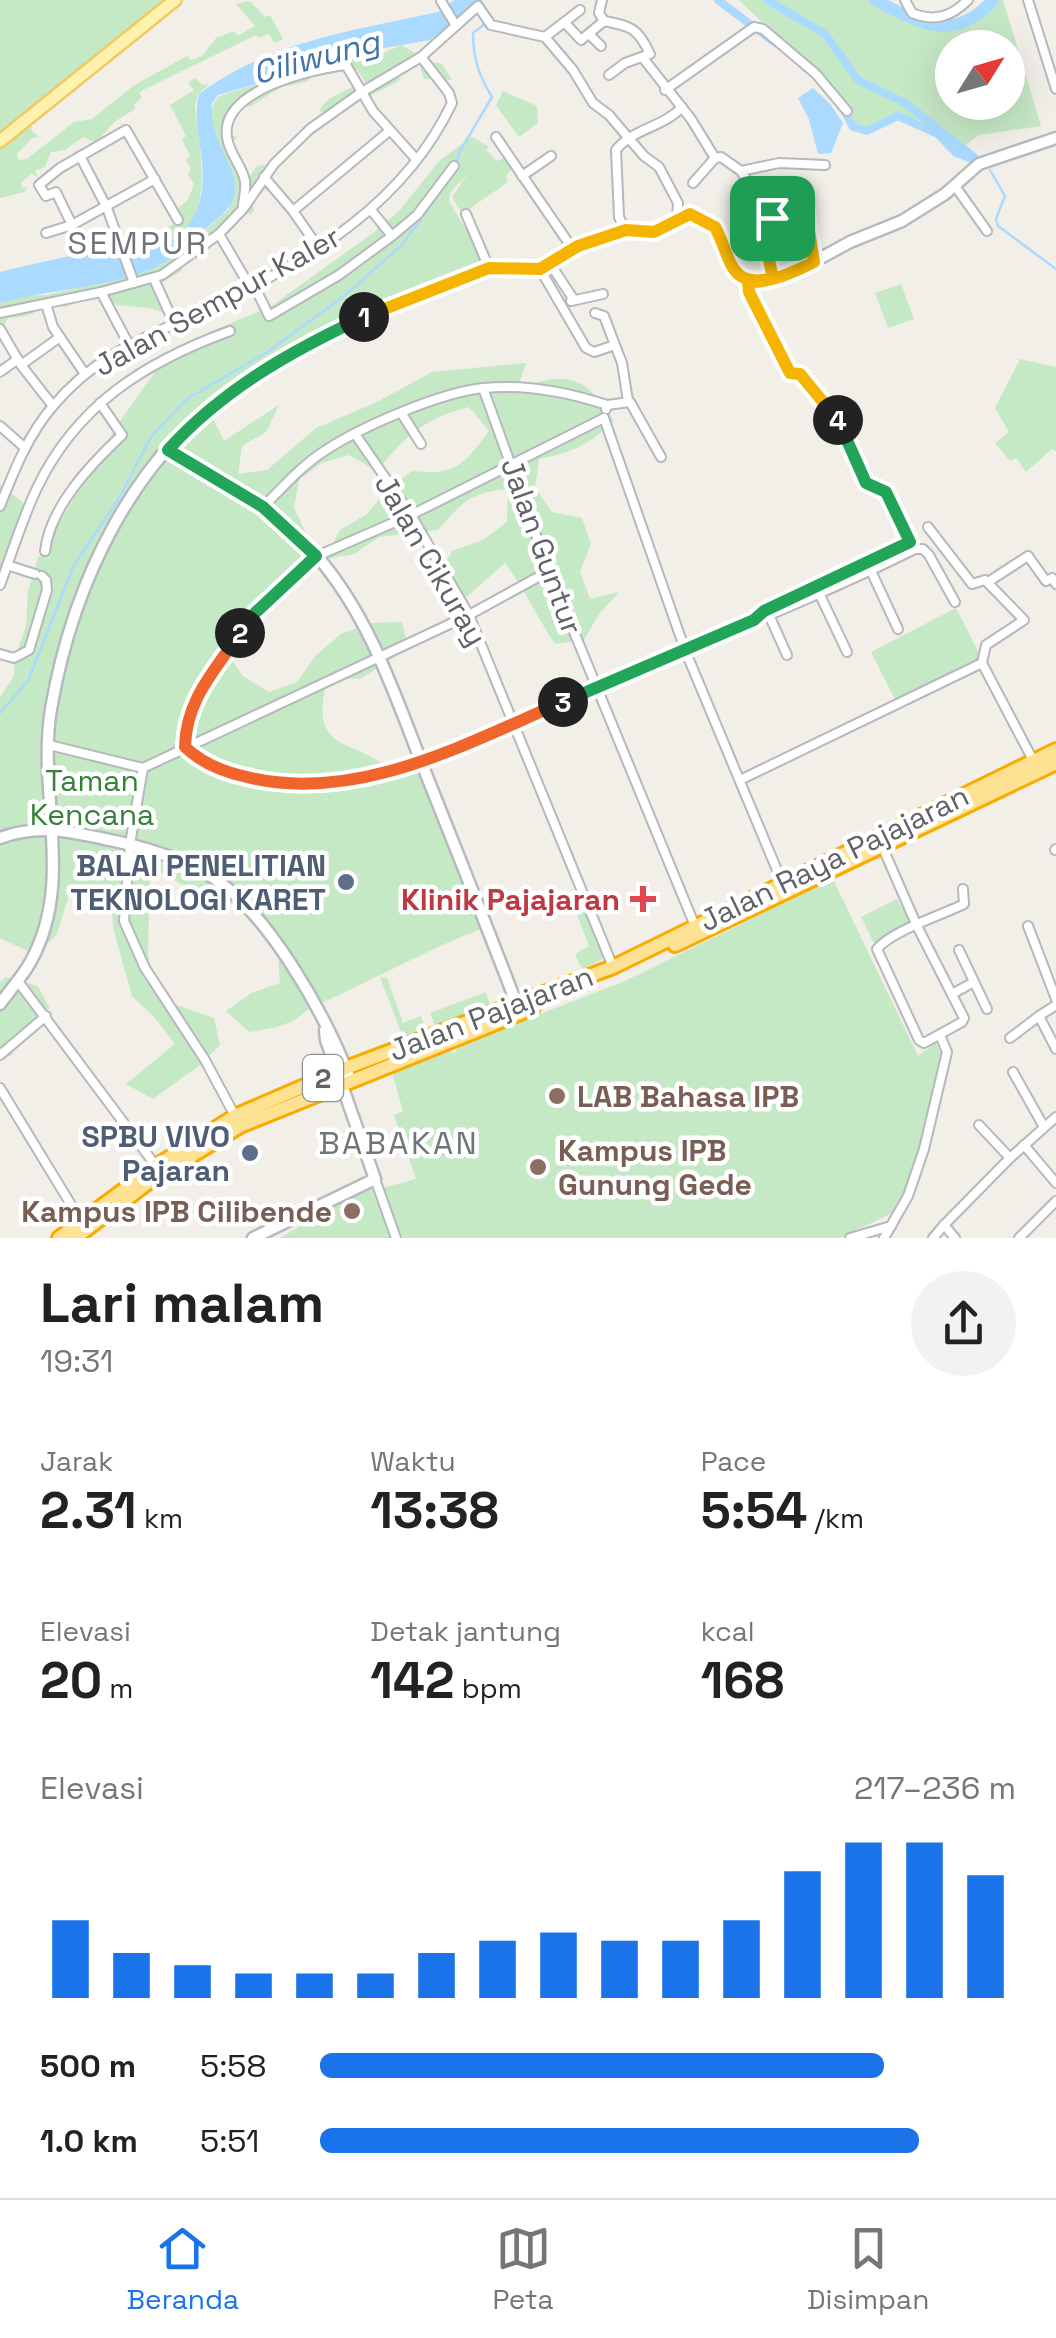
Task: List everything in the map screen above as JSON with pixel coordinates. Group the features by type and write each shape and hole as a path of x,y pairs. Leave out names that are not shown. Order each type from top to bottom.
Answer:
{"highway":[{"name":"Jalan Raya Pajajaran","path":"614,971 1036,766 1056,750"},
{"name":"Jalan Raya Pajajaran","path":"1036,766 1056,763"},
{"name":"Jalan Raya Pajajaran","path":"614,971 782,882 879,840"},
{"name":"Jalan Pajajaran","path":"75,1238 146,1184 212,1141 344,1075 517,1004 614,971"},
{"name":"Jalan Pajajaran","path":"60,1238 156,1166 235,1116 614,971"}],"main road":[{"path":"0,141 174,0"}],"street":[{"path":"602,0 599,14 604,21 629,26 642,36 650,54 610,74"},
{"path":"905,0 912,13 940,18 952,14 968,0"},
{"path":"1028,0 1056,89"},
{"path":"441,1 455,24"},
{"name":"Jalan Sempur Kaler","path":"0,314 101,292 133,280 154,279 219,234 292,145 362,92 421,57 477,6 488,20 544,37"},
{"path":"580,10 544,37 573,70 585,94 662,173 678,203 676,220"},
{"path":"629,26 638,19"},
{"path":"566,24 581,40 604,21"},
{"path":"665,90 751,30 763,29 816,74 848,111"},
{"path":"642,36 654,30"},
{"path":"589,34 601,46"},
{"name":"Jalan Sempur Kaler","path":"0,506 4,485 24,447 53,406 85,374 128,343 320,250 371,210 416,160 452,104 449,92 421,57"},
{"path":"643,58 682,107 715,158"},
{"path":"243,209 245,182 230,153 226,134 236,111 271,84 342,66 349,68 388,132 416,160"},
{"path":"626,230 619,217 616,150 682,107"},
{"path":"72,225 56,192 46,196 39,186 80,156 126,130 178,220"},
{"path":"292,211 388,132"},
{"path":"496,137 572,248"},
{"path":"748,282 773,278 814,262 902,221 955,186 980,164 1056,138"},
{"path":"80,156 107,208 133,280"},
{"path":"522,176 551,156"},
{"path":"693,184 715,158 722,156 740,171 772,218"},
{"path":"740,171 780,163 826,165"},
{"path":"219,234 269,316 339,275 392,236 417,215 454,166"},
{"path":"264,177 320,250"},
{"path":"46,233 107,208 155,179"},
{"path":"955,186 987,231"},
{"path":"371,210 392,236"},
{"path":"772,218 795,210 806,212 814,262"},
{"path":"466,214 489,268"},
{"path":"0,1004 31,961 51,905 54,877 48,745 57,678 78,600 98,552 126,506 193,422 262,370 360,318 489,268 544,266 572,248 626,230 654,232 690,214 708,221 718,233 730,263 748,282 749,292 790,373 800,374 834,414 866,483 886,492 910,542 764,611 754,620"},
{"path":"772,218 765,242 773,278"},
{"path":"544,266 574,300"},
{"path":"544,266 588,350 594,352 615,345"},
{"path":"154,279 174,323"},
{"path":"101,292 128,343"},
{"path":"564,307 574,300 603,294"},
{"path":"46,304 60,337 85,374"},
{"path":"595,313 604,316 622,363 628,401 661,457"},
{"path":"0,328 19,362 53,406"},
{"path":"0,585 29,507 62,444 100,403 143,370 230,331"},
{"path":"0,372 60,337"},
{"path":"263,507 306,464 355,434 483,388 530,388 606,405 628,401"},
{"name":"Jalan Guntur","path":"483,388 550,571 694,926"},
{"path":"45,552 58,511 90,468 122,436 100,403"},
{"path":"606,405 604,418 685,650 782,882"},
{"path":"402,414 421,444"},
{"path":"185,747 188,721 199,690 256,612 316,556 411,515 604,418"},
{"path":"0,426 24,447"},
{"name":"Jalan Cikuray","path":"355,434 411,515 469,615 614,971"},
{"path":"168,450 263,507 316,556 358,618 379,657 517,1004"},
{"path":"928,527 972,584 983,579 988,582 1024,620 986,645 982,663 1036,766"},
{"path":"185,747 220,770 276,784 328,784 421,761 769,615 914,549 922,549 954,602"},
{"path":"988,582 1028,556 1046,581 1052,578 1056,584"},
{"path":"0,654 14,658 29,650 47,590 46,580 38,575 7,565"},
{"path":"48,745 142,768 469,615 550,571"},
{"path":"871,571 898,630"},
{"path":"820,593 847,652"},
{"path":"769,615 787,655"},
{"path":"740,780 982,663"},
{"path":"142,768 123,907 128,934 235,1116"},
{"path":"0,838 51,828 130,844 208,874 237,897 284,954 326,1029 326,1040 344,1075 374,1179 396,1238"},
{"path":"879,840 917,926 952,994 962,1022 926,1043 920,1040 878,953 881,944 917,926 964,904 963,888"},
{"path":"1010,1038 1056,1002 1028,926"},
{"path":"959,950 988,1009"},
{"path":"17,980 156,1166"},
{"path":"952,994 974,982"},
{"path":"0,1055 46,1016"},
{"path":"1040,1016 1056,1049"},
{"path":"884,1238 908,1196 924,1149 946,1052 940,1035"},
{"path":"1013,1072 1044,1127"},
{"path":"0,1088 82,1221"},
{"path":"932,1238 1056,1117"},
{"path":"979,1125 1010,1158"},
{"path":"1024,1146 1056,1184"},
{"path":"254,1238 374,1179"},
{"path":"1019,1238 1056,1201"},
{"path":"850,1238 891,1226"},
{"path":"944,1226 955,1238"}],"green space":[{"path":"0,0 164,0 0,134"},
{"path":"739,0 877,0 928,26 970,19 993,0 1003,0 1012,30 935,30 935,120 1025,120 1025,73 1041,126 979,135 956,153 938,134 898,116 867,131 853,127 844,102"},
{"path":"250,1 265,17 270,15 283,39 274,43 269,34 258,38 256,35 143,90 135,109 114,122 96,143 83,137 65,150 51,152 45,167 35,171 38,177 31,174 21,183 23,188 27,187 24,192 0,198 0,140 33,122 31,130 39,137 32,138 17,154 18,160 27,159 74,122 92,119 133,86 187,56 191,60 202,56 216,38 234,31 238,36 255,26 236,4"},
{"path":"402,45 428,61 442,64 452,80 424,79 418,59 393,75 401,79 397,82 360,101 324,112 320,111 322,107 333,97 352,87 369,87 357,70 317,72 306,82 281,87 251,106 237,107 229,113 224,133 237,137 227,149 228,158 247,180 257,166 265,165 260,178 273,181 281,194 279,199 265,189 251,202 251,214 242,213 220,231 211,233 205,250 184,261 182,271 157,285 167,314 117,305 105,296 90,297 65,307 48,305 23,317 8,318 0,333 0,303 15,296 47,295 148,271 191,243 229,209 231,175 211,115 219,96 348,56 366,60"},
{"path":"195,78 203,85 210,84 198,94 195,105 202,178 196,213 187,228 167,241 118,247 131,236 152,238 176,222 172,213 188,200 194,184 188,175 191,168 186,160 190,155 182,140 186,136 170,105 194,90 188,83"},
{"path":"503,91 537,106 538,123 519,137 496,105"},
{"name":"Taman Kencana","path":"472,137 488,146 487,151 497,161 504,158 511,170 506,176 508,182 462,214 452,197 468,173 450,193 449,201 489,268 386,305 389,297 352,331 330,342 320,338 230,391 212,416 224,441 279,405 266,432 242,446 238,474 267,470 316,428 377,402 432,372 526,363 517,390 549,380 573,381 594,394 614,421 580,446 539,459 535,488 552,512 582,518 591,544 580,571 590,599 619,592 599,614 584,640 555,644 505,563 463,600 438,579 452,551 483,540 507,522 508,489 468,500 438,530 379,537 354,554 325,559 340,530 367,514 387,490 412,471 449,470 465,460 489,431 469,407 417,430 377,471 349,455 321,463 299,480 294,508 317,556 283,585 226,652 243,676 269,692 297,682 316,655 341,634 371,623 402,622 408,649 360,679 328,678 324,721 339,742 366,754 395,775 417,771 481,929 319,1004 316,999 303,1014 287,1023 249,1032 226,1011 251,993 280,983 278,950 262,922 236,905 205,898 150,866 148,954 153,984 173,1004 214,1018 220,1045 200,1065 153,1099 126,1084 175,1044 132,996 114,931 110,897 69,895 57,934 36,955 0,938 0,697 14,676 14,661 26,626 28,591 38,558 118,424 157,369 209,332 270,307 373,233 399,211 440,160"},
{"path":"901,284 914,319 888,328 875,293"},
{"path":"1020,359 1056,367 1056,451 1052,449 1026,472 1016,458 1010,461 995,443 1009,432 995,408"},
{"path":"0,485 30,508 0,581"},
{"path":"956,608 981,657 896,701 871,652"},
{"path":"833,879 918,1056 936,1043 943,1059 906,1195 893,1213 839,1238 403,1238 382,1188 416,1179 394,1115 403,1111 391,1069 449,1047 452,1053 457,1051 455,1047 625,981"},
{"path":"578,897 604,955 582,969 575,954 589,946 573,904 565,902"},
{"path":"897,899 911,924 874,943 861,917"},
{"path":"6,977 38,986 50,1009 39,1011 42,1017 19,1041 12,1055 0,1060 0,982"},
{"path":"380,977 387,978 403,1023 421,1016 427,1032 404,1040"},
{"path":"486,992 491,1008 436,1029 430,1013"},
{"name":"Kampus IPB Cilibende","path":"370,1185 391,1238 280,1238"}],"water":[{"path":"454,0 483,0 430,40 384,48 365,58 305,70 218,95 212,103 212,116 234,180 234,196 222,215 172,257 129,277 0,303 0,272 89,252 160,243 183,231 198,207 203,182 197,119 199,94 225,76 313,40 438,12"},
{"path":"813,88 843,123 831,153 818,154 809,119 798,98"}],"waterway":[{"path":"718,0 774,42"},
{"path":"767,0 825,34 858,80 905,103 975,158"},
{"name":"Ciliwung","path":"875,0 921,22 949,26 978,14 993,0"},
{"path":"456,165 492,97 478,66 473,42 473,33 486,23"},
{"path":"842,106 853,127 867,131 898,116 938,134 956,153 981,162"},
{"path":"990,170 1005,196 996,219 998,226 1056,269"},
{"path":"0,713 28,681 73,567 119,498 151,437 187,399 269,351 344,296 402,245 454,173"}],"place":[{"name":"BALAI PENELITIAN TEKNOLOGI KARET","path":"346,882"},
{"name":"Klinik Pajajaran","path":"643,899"},
{"name":"LAB Bahasa IPB","path":"557,1096"},
{"name":"SPBU VIVO Pajaran","path":"250,1153"},
{"name":"Kampus IPB Gunung Gede","path":"538,1167"},
{"name":"Kampus IPB Cilibende","path":"352,1211"}],"district":[{"name":"SEMPUR","path":"138,243"},
{"name":"BABAKAN","path":"399,1143"}],"route":[{"path":"772,218 765,242 773,278 748,282 730,263 715,227 690,214 654,232 626,230 578,246 540,269 489,268 360,318 245,380 193,422 168,450 263,507 316,556 256,612 225,652 191,708 185,747 220,770 276,784 328,784 400,769 754,620 764,611 910,542 886,492 866,483 834,414 800,374 790,373 749,292 748,282 758,282 773,278 795,272 814,262 806,212 795,210 772,218"}]}
